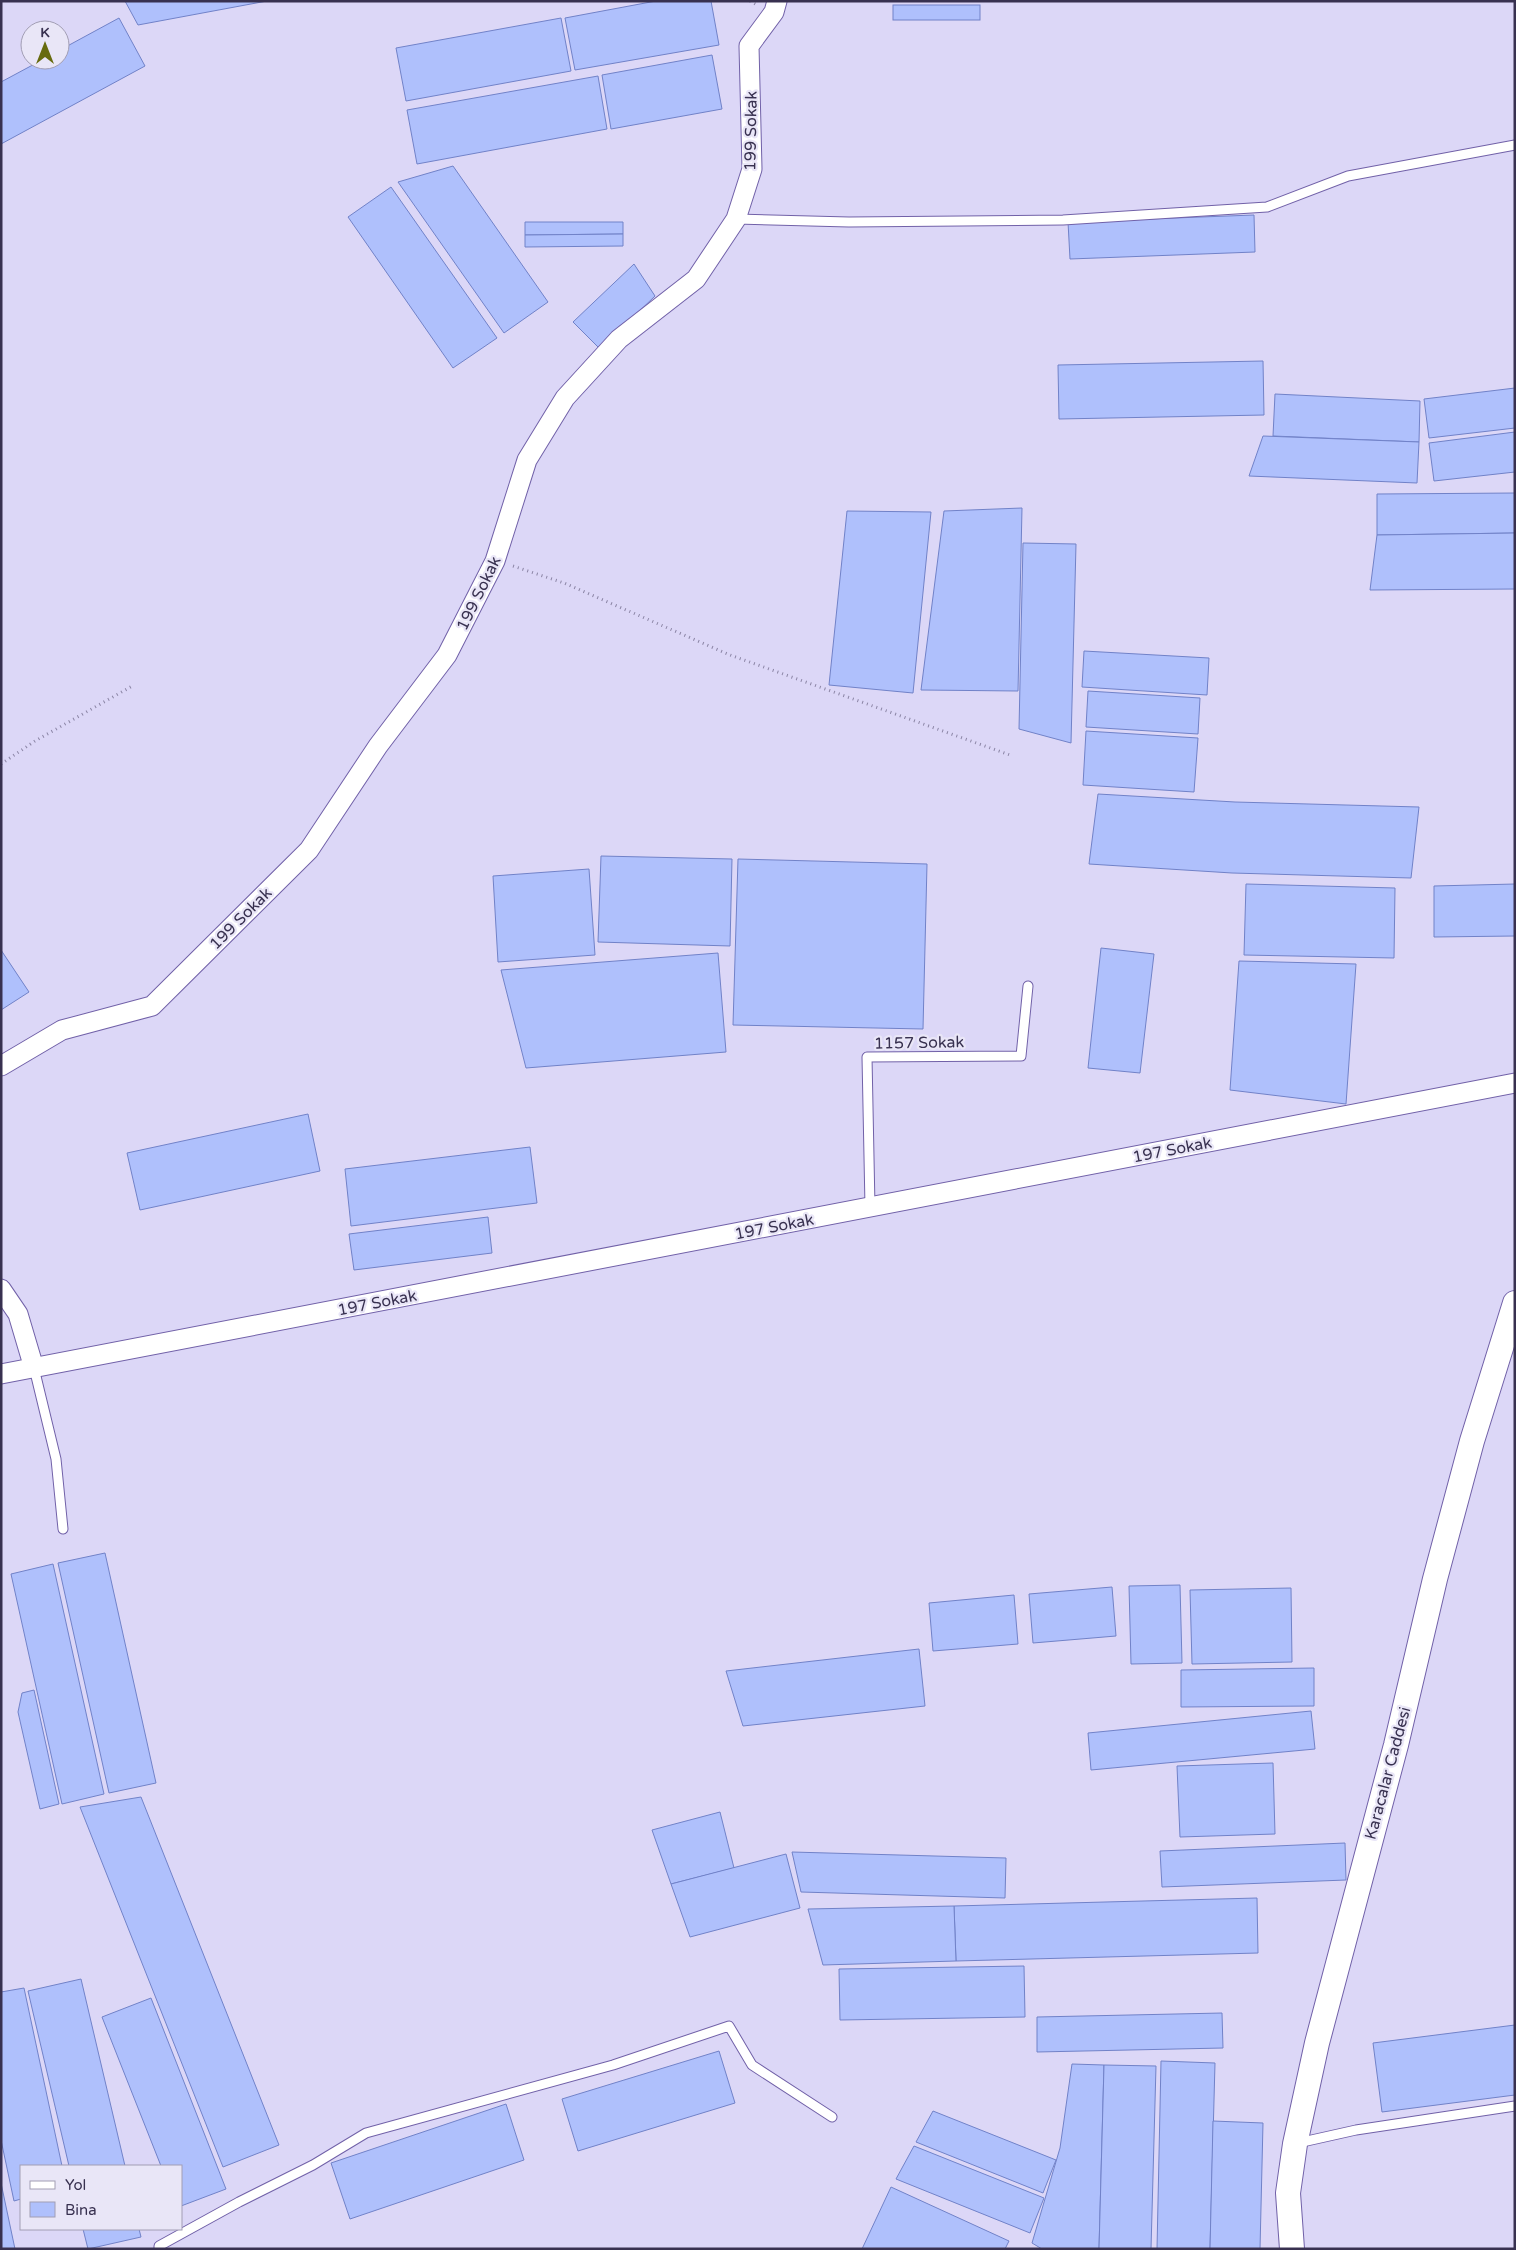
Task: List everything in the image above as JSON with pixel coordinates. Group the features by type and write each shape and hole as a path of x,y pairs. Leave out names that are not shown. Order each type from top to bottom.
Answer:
{"street":[{"name":"199 Sokak","path":"1,1066 62,1030 152,1006 309,850 378,746 447,655 496,561 527,460 565,398 619,339 696,279 736,219 752,169 749,46 774,12 777,1"},
{"name":"197 Sokak","path":"1,1374 1515,1083"},
{"path":"1,1289 18,1314 34,1368"},
{"name":"Karacalar Caddesi","path":"1292,2249 1288,2193 1295,2144 1316,2043 1396,1745 1435,1580 1472,1441 1515,1303"}],"lane":[{"path":"736,219 849,222 1063,220 1266,207 1348,176 1515,145"},
{"name":"1157 Sokak","path":"870,1207 867,1057 1021,1056 1028,986"},
{"path":"34,1368 56,1459 64,1529"},
{"path":"159,2249 159,2246 167,2241 313,2165 366,2133 613,2065 729,2026 752,2065 832,2117"},
{"path":"1295,2144 1356,2130 1515,2106"}],"path":[{"path":"496,561 564,583 730,655 1010,754"},
{"path":"1,764 35,741 134,685"}],"building":[{"path":"125,1 267,1 138,25"},
{"path":"656,1 711,1 719,45 575,70 565,18"},
{"path":"893,5 980,5 980,20 893,20"},
{"path":"119,18 145,66 1,144 1,82 23,70 70,70 70,45"},
{"path":"561,18 571,71 406,101 396,48"},
{"path":"712,55 722,109 611,129 602,75"},
{"path":"598,76 607,129 417,164 407,110"},
{"path":"453,166 548,302 504,333 398,182"},
{"path":"391,187 497,338 453,368 348,217"},
{"path":"1254,215 1255,252 1070,259 1068,222"},
{"path":"525,222 623,222 623,234 525,235"},
{"path":"623,234 623,246 525,247 525,235"},
{"path":"634,264 655,296 600,349 573,322"},
{"path":"1263,361 1264,415 1059,419 1058,365"},
{"path":"1515,388 1515,428 1429,438 1424,399"},
{"path":"1275,394 1420,401 1419,442 1273,436"},
{"path":"1515,432 1515,472 1434,481 1429,443"},
{"path":"1263,436 1419,442 1417,483 1249,476"},
{"path":"1515,493 1515,533 1377,535 1377,494"},
{"path":"1022,508 1018,691 921,690 944,511"},
{"path":"847,511 931,512 913,693 829,685"},
{"path":"1515,533 1515,589 1370,590 1377,535"},
{"path":"1023,543 1076,544 1071,743 1019,729"},
{"path":"1084,651 1209,658 1207,695 1082,687"},
{"path":"1088,691 1200,698 1198,734 1086,727"},
{"path":"1086,731 1198,738 1194,792 1083,785"},
{"path":"1098,794 1235,802 1419,807 1411,878 1232,873 1089,864"},
{"path":"601,856 732,859 730,946 598,942"},
{"path":"738,859 927,864 923,1029 733,1025"},
{"path":"589,869 595,955 498,962 493,876"},
{"path":"1246,884 1395,888 1394,958 1244,955"},
{"path":"1515,884 1515,936 1434,937 1434,886"},
{"path":"1101,948 1154,954 1140,1073 1088,1068"},
{"path":"1,950 29,992 1,1010"},
{"path":"718,953 726,1052 526,1068 501,970"},
{"path":"1239,961 1356,964 1346,1104 1230,1090"},
{"path":"308,1114 320,1171 140,1210 127,1153"},
{"path":"530,1147 537,1203 351,1226 345,1169"},
{"path":"488,1217 492,1253 354,1270 349,1234"},
{"path":"105,1553 156,1783 109,1793 58,1563"},
{"path":"53,1564 104,1794 62,1804 11,1574"},
{"path":"1180,1585 1182,1663 1131,1664 1129,1586"},
{"path":"1112,1587 1116,1636 1033,1643 1029,1594"},
{"path":"1291,1588 1292,1662 1192,1664 1190,1590"},
{"path":"1014,1595 1018,1644 933,1651 929,1603"},
{"path":"919,1649 925,1706 743,1726 726,1671"},
{"path":"1314,1668 1314,1706 1181,1707 1181,1670"},
{"path":"34,1690 59,1804 40,1809 18,1712 22,1693"},
{"path":"1311,1711 1315,1749 1091,1770 1088,1733"},
{"path":"1273,1763 1275,1834 1180,1837 1177,1766"},
{"path":"141,1797 279,2145 223,2167 80,1807"},
{"path":"720,1812 734,1868 671,1884 652,1830"},
{"path":"1345,1843 1346,1880 1162,1887 1160,1851"},
{"path":"792,1852 1006,1858 1005,1898 801,1892"},
{"path":"786,1854 800,1908 690,1937 671,1884"},
{"path":"1257,1898 1258,1953 956,1961 954,1906"},
{"path":"954,1906 956,1961 823,1965 808,1909"},
{"path":"1024,1966 1025,2017 840,2020 839,1969"},
{"path":"81,1979 125,2165 69,2165 28,1991"},
{"path":"24,1988 62,2165 20,2165 20,2199 14,2201 1,2140 1,1992"},
{"path":"151,1998 226,2189 182,2206 182,2165 161,2165 102,2017"},
{"path":"1222,2013 1223,2048 1037,2052 1037,2017"},
{"path":"1515,2025 1515,2095 1382,2112 1373,2043"},
{"path":"719,2051 735,2103 578,2151 562,2099"},
{"path":"1161,2061 1215,2063 1210,2249 1157,2249"},
{"path":"1072,2064 1104,2065 1099,2249 1042,2249 1032,2243 1060,2148"},
{"path":"1104,2065 1156,2066 1151,2249 1099,2249"},
{"path":"506,2104 524,2160 350,2219 331,2163"},
{"path":"933,2111 1056,2160 1043,2193 916,2142"},
{"path":"1213,2121 1263,2123 1260,2249 1210,2249"},
{"path":"914,2146 1044,2198 1030,2233 896,2179"},
{"path":"1,2183 15,2249 1,2249"},
{"path":"891,2187 1009,2241 1005,2249 862,2249"},
{"path":"83,2230 139,2230 141,2237 88,2249"}]}
